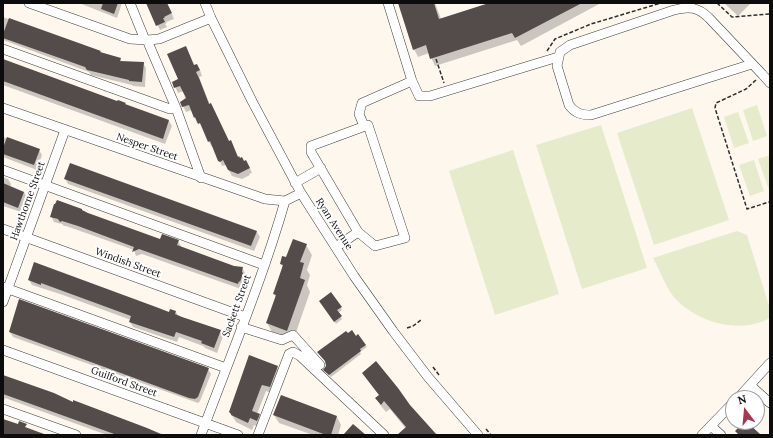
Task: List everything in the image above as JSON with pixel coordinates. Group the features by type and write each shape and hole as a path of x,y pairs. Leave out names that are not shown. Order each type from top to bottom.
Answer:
{"street":[{"path":"29,3 130,39 159,39 211,18"},
{"path":"130,3 176,108 201,178"},
{"name":"Ryan Avenue","path":"205,3 252,101 301,194 393,331 428,377 478,435"},
{"path":"388,3 412,81 419,96 430,96 558,57"},
{"path":"752,64 591,115 578,114 568,105 556,66 560,52 570,45 674,10 689,7 704,12 770,83"},
{"path":"3,49 170,109 176,108"},
{"path":"364,126 359,114 362,102 412,81"},
{"name":"Nesper Street","path":"3,108 201,178 265,199 284,201"},
{"path":"368,125 405,238 375,246 358,232 311,152 311,146 364,126 368,125"},
{"name":"Hawthorne Street","path":"3,302 5,288 26,238 65,130"},
{"path":"295,183 321,168"},
{"path":"3,170 264,265"},
{"path":"284,201 301,194"},
{"name":"Sackett Street","path":"202,435 264,265 278,225 284,201"},
{"name":"Windish Street","path":"3,229 245,317"},
{"path":"336,247 358,232"},
{"path":"5,288 226,368"},
{"path":"241,327 282,340 293,335 320,365"},
{"name":"Guilford Street","path":"3,350 238,435"},
{"path":"258,435 289,354 294,352 384,435"},
{"path":"745,390 770,363"},
{"path":"750,385 770,403"},
{"path":"3,409 76,435"},
{"path":"702,435 725,411"},
{"path":"711,426 720,435"}],"path":[{"path":"717,3 732,17 770,14"},
{"path":"436,59 447,91"},
{"path":"758,79 746,89 716,103 715,108 747,209 768,202"},
{"path":"407,328 414,326 421,320"},
{"path":"432,366 440,376"},
{"path":"484,427 491,435"}],"green space":[{"path":"757,105 767,136 753,141 743,110"},
{"path":"692,108 729,220 654,245 617,133"},
{"path":"738,112 749,143 734,148 724,117"},
{"path":"601,125 647,268 582,289 536,145"},
{"path":"513,150 559,294 495,315 449,171"},
{"path":"770,155 770,189 769,190 758,159"},
{"path":"754,160 764,191 750,196 739,165"},
{"path":"737,231 747,235 770,309 770,318 758,323 731,325 718,323 693,313 673,296 653,258"}],"building":[{"path":"103,3 118,3 114,14 101,9"},
{"path":"146,3 167,3 172,13 163,18 165,22 156,26"},
{"path":"398,3 434,3 439,19 489,3 582,3 515,38 512,33 430,59 426,45 413,50"},
{"path":"9,18 101,51 100,52 121,58 120,61 144,62 142,82 129,81 87,70 85,67 3,38"},
{"path":"186,46 194,65 197,64 200,70 196,72 209,104 211,103 229,141 231,140 238,157 242,157 244,161 246,160 250,168 238,174 228,170 223,160 220,162 218,161 210,141 208,142 200,123 198,124 195,117 194,118 189,105 182,107 180,102 186,98 180,86 174,88 172,82 178,79 167,54"},
{"path":"3,59 169,120 163,139 3,81"},
{"path":"7,137 40,149 34,165 3,154 3,148"},
{"path":"70,163 257,231 251,246 64,179"},
{"path":"3,183 24,192 18,208 3,202"},
{"path":"57,200 160,239 162,234 179,240 177,245 234,266 243,267 240,282 239,281 238,284 139,249 132,252 134,247 78,226 62,221 60,222 58,219 50,217 54,204"},
{"path":"293,239 307,244 300,262 304,263 300,278 305,280 287,331 266,323 276,295 273,294 283,265 280,264 282,256 286,257"},
{"path":"34,262 169,312 170,309 176,311 175,314 182,317 221,330 214,348 201,343 202,341 176,332 174,337 129,322 131,316 41,283 41,285 28,280"},
{"path":"331,292 342,307 337,310 342,316 334,322 319,301"},
{"path":"19,299 209,368 198,397 195,399 189,398 9,332"},
{"path":"352,330 356,336 358,334 366,345 360,349 361,351 329,375 323,370 326,366 325,361 317,352 346,331 348,333"},
{"path":"249,355 278,366 270,387 262,385 261,387 252,411 260,414 257,421 250,418 248,423 231,415 229,412"},
{"path":"376,361 410,405 437,435 397,435 406,427 384,401 381,405 375,398 379,395 362,373"},
{"path":"3,375 163,435 117,435 3,394"},
{"path":"281,395 337,416 331,435 326,435 273,415"},
{"path":"3,419 18,424 19,421 27,424 25,427 44,435 3,435"},
{"path":"353,424 366,435 343,435"},
{"path":"756,430 761,435 739,435 735,431"}]}
